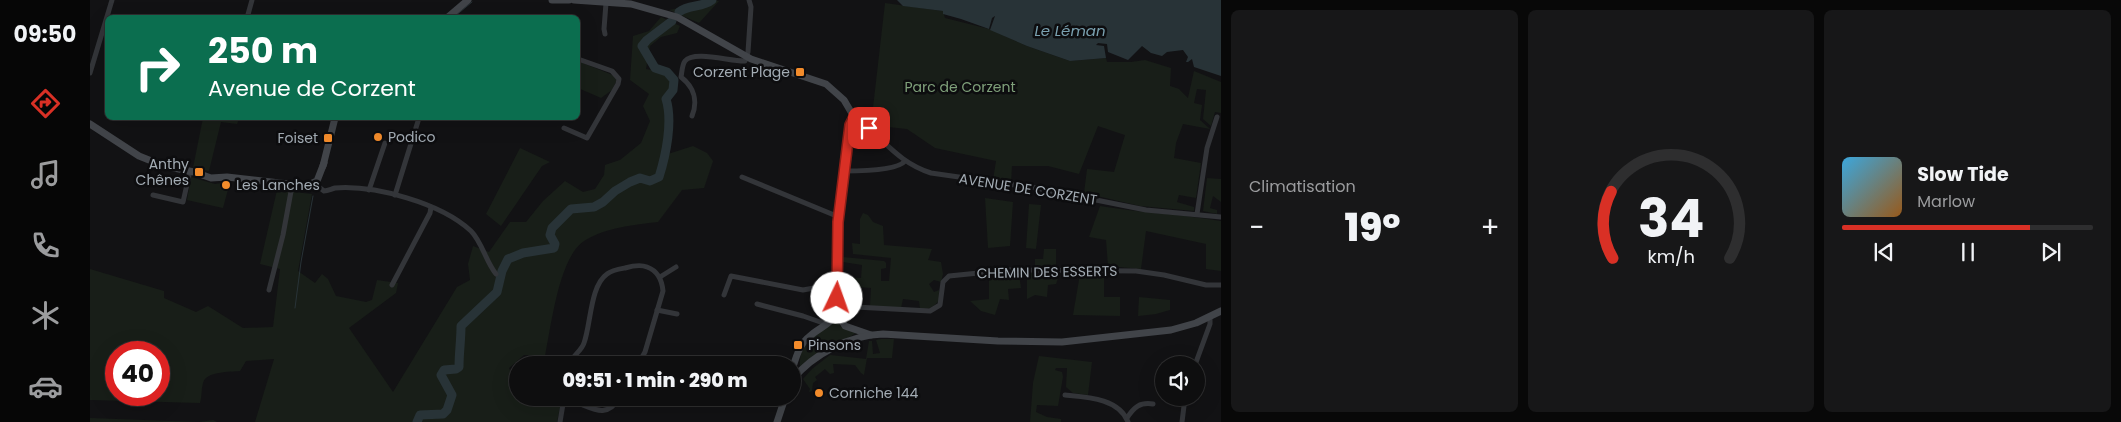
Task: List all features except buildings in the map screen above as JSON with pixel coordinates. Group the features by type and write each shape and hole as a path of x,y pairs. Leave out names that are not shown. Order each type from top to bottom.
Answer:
{"street":[{"path":"107,15 112,0"},
{"path":"248,15 252,0"},
{"path":"450,15 468,0"},
{"path":"552,0 569,0"},
{"path":"578,0 638,6 661,11 685,20 747,57 826,84 844,100 854,117 850,125 839,217 837,310 845,326 871,335"},
{"path":"692,116 695,108 694,95 688,82 681,77 685,60 705,57 743,61 747,57 751,7 749,0"},
{"path":"605,34 606,4"},
{"path":"90,73 105,23"},
{"path":"564,128 587,138 618,84 619,78 612,71 580,60"},
{"name":"AVENUE DE CORZENT","path":"854,117 867,126 887,147 904,161 931,173 1036,188 1146,210 1221,217"},
{"path":"1197,214 1207,148 1218,117"},
{"path":"90,124 144,158 164,166 190,171 210,178 227,177 292,186 307,191 320,180 335,120"},
{"path":"395,195 418,120"},
{"path":"369,190 384,143"},
{"path":"844,171 865,172 900,166 904,161"},
{"path":"153,195 183,202 190,171"},
{"path":"742,176 839,217"},
{"path":"316,185 325,191 334,188 369,190 395,195 430,207 460,222 473,233 496,274"},
{"path":"269,290 283,235 292,186"},
{"path":"392,285 430,213 430,207"},
{"path":"573,356 584,342 597,287 602,278 611,272 638,265 650,268 660,277 663,291 643,356"},
{"path":"660,277 676,267"},
{"name":"CHEMIN DES ESSERTS","path":"837,310 930,311 940,305 943,282 949,276 1008,270 1136,271 1164,275 1206,285 1221,285"},
{"path":"724,295 731,276 803,290 814,288 838,292"},
{"path":"757,304 826,324"},
{"path":"658,310 678,314"},
{"path":"798,356 805,340 826,324 837,310"},
{"path":"801,370 807,364 844,343 871,335 883,334 1031,343 1062,342 1171,330 1188,326 1221,310"},
{"path":"1198,356 1210,324 1210,316"},
{"path":"1065,395 1107,402 1128,420 1138,405 1144,403 1153,404"},
{"path":"560,422 563,406"},
{"path":"584,406 592,410 604,410 612,406"},
{"path":"777,422 782,406"},
{"path":"1182,422 1184,406"}],"green space":[{"path":"708,0 719,1 699,23 669,10 698,4"},
{"name":"Parc de Corzent","path":"885,3 943,11 945,18 989,29 1027,46 1070,61 1106,58 1107,62 1145,60 1171,68 1170,86 1179,89 1188,98 1194,71 1221,82 1221,113 1215,112 1211,126 1203,119 1206,90 1197,89 1194,103 1202,105 1200,120 1210,129 1183,124 1176,143 1174,158 1201,163 1196,198 1179,195 1177,202 1194,207 1194,211 1140,206 1084,193 1087,169 1114,172 1125,135 1098,126 1079,174 1048,166 1012,166 1011,183 993,180 996,161 935,148 907,129 871,125"},
{"path":"661,17 680,26 677,33 661,37 650,46 646,69 662,72 672,81 668,154 693,146 707,153 713,161 704,188 682,190 658,222 620,227 593,236 575,249 562,277 557,294 545,356 509,356 509,406 560,406 557,422 255,422 274,359 246,361 240,371 209,376 203,383 200,403 170,402 170,341 105,341 105,400 90,400 90,269 164,291 164,298 196,312 208,306 243,328 273,327 280,269 260,264 277,190 312,194 298,271 315,283 322,274 328,279 336,296 366,302 372,300 377,280 398,283 396,293 349,328 393,392 457,287 470,280 468,264 473,246 489,252 510,222 526,222 543,201 565,181 583,192 595,189 604,175 605,165 620,160 641,143 650,121 643,106 649,94 630,80 633,36 649,31"},
{"path":"580,62 615,76 617,80 612,90 601,98 580,89"},
{"path":"203,120 238,120 237,124 221,122 209,171 193,168"},
{"path":"520,148 550,162 542,166 501,226 486,214"},
{"path":"191,177 215,184 230,182 223,208 187,200"},
{"path":"1207,178 1221,179 1221,202 1213,196 1210,208 1217,210 1217,214 1203,211"},
{"path":"985,198 1013,202 1010,246 988,248"},
{"path":"1029,204 1041,205 1036,249 1026,248"},
{"path":"1100,206 1221,221 1221,271 1206,269 1206,244 1146,231 1141,269 1108,266 1106,240 1089,237"},
{"path":"863,213 868,215 873,222 883,226 884,245 932,249 928,260 941,262 943,274 941,282 934,280 929,284 934,292 939,290 940,299 933,306 920,309 919,301 903,299 901,308 870,306 871,288 843,286 843,277 861,278 862,265 843,262 843,257 884,261 886,268 881,269 881,281 889,281 891,258 853,254 852,243 860,244 860,219"},
{"path":"1044,249 1056,249 1056,266 1035,267 1035,259 1043,259"},
{"path":"1007,272 1019,274 1021,288 1008,289 1009,300 1000,299 995,315 981,311 970,301 989,299 989,276"},
{"path":"1027,272 1059,275 1056,284 1048,285 1047,297 1035,295 1027,299"},
{"path":"1100,273 1104,278 1104,297 1120,297 1120,316 1073,315 1080,274"},
{"path":"1139,297 1170,300 1170,310 1138,316"},
{"path":"836,319 841,327 856,333 801,367 802,351 816,334"},
{"path":"894,339 892,358 867,358 864,375 855,365 833,364 834,373 830,374 825,369 815,377 817,380 813,383 812,391 809,392 810,389 803,379 830,355 866,359 869,341 872,341 873,354 880,353 876,340"},
{"path":"1039,356 1092,362 1088,395 1073,393 1066,387 1067,368 1056,368 1055,370 1062,372 1063,377 1058,406 1037,405 1036,412 1047,417 1061,419 1061,422 1030,422 1033,383"},
{"path":"90,418 199,422 90,422"},
{"path":"213,420 217,422 199,422"}],"water":[{"name":"Le Léman","path":"897,0 1221,0 1221,76 1194,67 1192,59 1186,62 1188,57 1183,50 1167,52 1162,56 1151,53 1142,46 1128,60 1108,52 1107,44 1098,43 1096,45 1104,46 1106,58 1070,61 1027,46 990,30 995,16 992,18 989,29 943,14 943,11 903,6"}],"waterway":[{"path":"679,12 712,0"},
{"path":"456,15 472,2"},
{"path":"417,422 420,415 443,414 447,410 452,395 441,375 444,370 459,367 461,326 497,292 502,271 508,259 523,253 554,248 555,244 550,235 552,228 571,209 594,207 630,182 640,178 650,181 659,177 669,128 666,99 673,90 674,80 667,72 655,68 642,46 672,21"},
{"path":"295,308 313,196"}],"place":[{"name":"Corzent Plage","path":"800,72"},
{"name":"Podico","path":"378,137"},
{"name":"Foiset","path":"328,138"},
{"name":"Anthy Chênes","path":"199,172"},
{"name":"Les Lanches","path":"226,185"},
{"name":"Pinsons","path":"798,345"},
{"name":"Corniche 144","path":"819,393"}],"route":[{"path":"837,298 839,269 838,222 850,125 854,117 869,128"}]}
